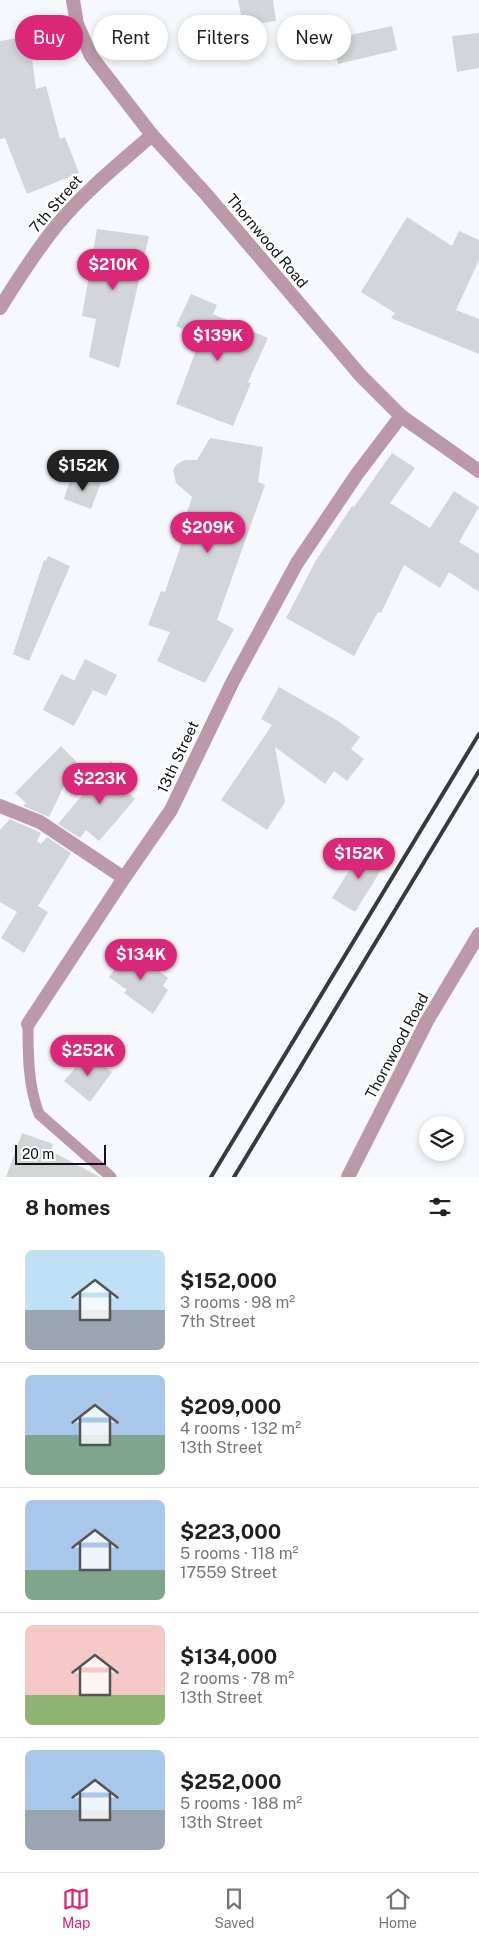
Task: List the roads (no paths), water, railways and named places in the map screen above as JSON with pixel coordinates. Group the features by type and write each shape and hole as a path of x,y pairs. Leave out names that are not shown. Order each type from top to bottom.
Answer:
{"street":[{"name":"Thornwood Road","path":"73,0 77,24 91,56 152,135 205,193 361,376 401,416 479,471"},
{"name":"7th Street","path":"0,308 24,270 57,225 92,187 152,135"},
{"name":"13th Street","path":"28,1024 171,810 233,680 297,563 357,474 401,416"},
{"path":"0,806 40,822 124,878"},
{"name":"Thornwood Road","path":"348,1177 427,1021 479,934"}],"lane":[{"name":"13th Street","path":"28,1024 29,1062 34,1101 39,1114 111,1177"}],"railway":[{"path":"211,1177 479,734"},
{"path":"234,1177 479,771"}]}
